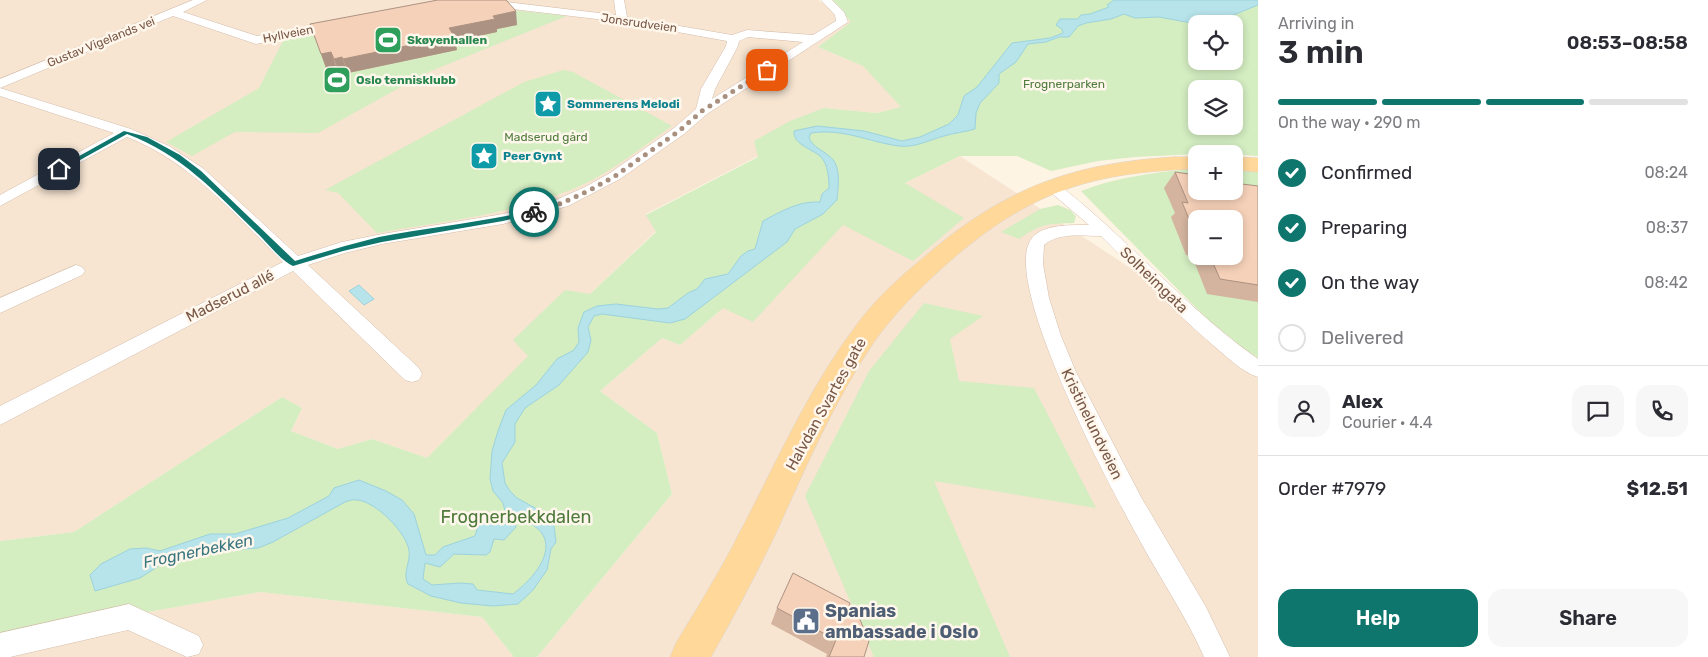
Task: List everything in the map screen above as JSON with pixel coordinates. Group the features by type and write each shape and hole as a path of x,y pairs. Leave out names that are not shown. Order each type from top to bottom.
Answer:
{"main road":[{"name":"Halvdan Svartes gate","path":"690,657 740,570 805,436 846,362 872,323 898,293 956,242 999,212 1027,197 1053,187 1104,173 1133,168 1188,164"},
{"path":"1243,164 1258,165"}],"street":[{"name":"Gustav Vigelands vei","path":"0,84 202,0"},
{"path":"619,0 622,19"},
{"name":"Madserud allé","path":"0,416 293,264 342,248 382,239 503,219 562,203 590,190 615,176 679,131 702,111 842,22 840,14 826,0"},
{"path":"446,4 463,1"},
{"name":"Jonsrudveien","path":"463,1 622,19 733,39 747,33 814,39"},
{"name":"Hyllveien","path":"173,12 256,40 347,22"},
{"path":"702,111 708,89 732,46 733,39"},
{"path":"0,92 126,132 162,147 199,172 293,264 412,374"},
{"path":"0,201 126,132"},
{"name":"Solheimgata","path":"1053,187 1087,213 1211,334 1258,370"},
{"name":"Kristinelundveien","path":"1104,231 1054,232 1039,239 1036,245 1035,267 1041,306 1050,336 1066,372 1125,492 1217,657"},
{"path":"0,306 76,271"},
{"path":"0,646 129,617 190,646"}],"shaded area":[{"path":"0,0 818,0 852,22 818,47 863,66 902,107 877,113 824,108 758,156 646,214 656,231 590,294 514,340 529,356 427,458 372,439 338,449 291,431 302,408 282,397 74,532 0,541"},
{"path":"960,156 1205,317 1258,358 1258,657 537,657 672,494 657,433 600,391 662,338 680,345 723,308 818,250 843,225 905,183"},
{"path":"260,592 482,617 514,657 0,657 0,652 137,614"}],"green space":[{"name":"Frognerbekkdalen","path":"832,0 1258,0 1258,156 1243,155 1243,145 1188,145 1188,154 1098,161 1051,171 1017,156 960,156 905,183 964,218 913,261 843,225 753,322 723,308 680,345 662,338 600,391 657,433 672,494 537,657 514,657 482,617 260,592 137,614 0,651 0,541 74,532 282,397 302,408 291,431 338,449 372,439 427,458 528,356 513,340 565,290 590,294 656,232 646,215 758,157 754,141 790,121 824,108 877,113 901,107 863,66 818,47 851,22"},
{"name":"Oslo tennisklubb","path":"460,4 567,16 426,73 318,133 235,132 192,156 166,142 259,88 285,37"},
{"name":"Madserud gård","path":"563,70 573,72 672,126 616,166 580,186 556,196 480,216 377,233 338,193 325,190 524,82"},
{"path":"1243,169 1258,170 1258,358 1205,317 1081,191 1094,186 1152,173 1188,170 1188,200 1243,200"},
{"path":"1058,205 1070,210 1076,216 1074,223 1045,225 1019,239 1001,232 1040,209"},
{"path":"924,303 983,316 950,339 959,381 1034,388 1096,508 934,481 1010,657 874,657 805,496 869,371"}],"water":[{"name":"Frognerbekken","path":"1114,0 1258,0 1258,5 1233,15 1188,15 1188,22 1159,17 1135,18 1124,14 1111,19 1078,26 1069,37 1059,37 1046,42 1028,44 1016,62 999,74 999,83 980,103 976,113 975,129 916,145 905,146 834,132 811,133 809,138 811,141 833,160 838,170 837,200 823,214 795,229 787,242 685,319 670,323 602,314 594,316 588,327 591,340 588,352 559,385 525,408 515,424 515,442 502,463 505,483 517,498 546,514 554,526 556,542 551,549 547,570 533,590 518,604 493,606 461,603 431,596 408,584 406,572 409,550 402,535 381,512 364,502 355,500 345,502 273,542 258,548 190,553 168,560 140,578 95,591 90,575 101,564 130,549 146,548 160,551 210,534 235,534 288,518 329,496 334,488 359,480 402,500 414,514 426,555 435,555 443,547 475,536 478,526 487,519 492,520 493,525 497,524 498,518 504,517 505,511 503,503 493,491 490,479 492,451 506,410 536,385 557,359 574,350 579,342 578,328 584,312 597,306 616,304 658,309 668,308 688,293 697,289 705,279 728,274 741,256 755,249 763,221 797,205 820,202 822,194 829,188 827,168 818,154 797,140 794,131 817,126 864,131 902,141 920,137 949,124 958,115 964,96 977,87 1012,43 1050,38 1063,33 1062,29 1056,25 1060,19 1078,19 1081,15 1090,14 1109,7 1107,5","holes":["520,516 537,528 544,537 545,553 532,577 513,594 477,590 473,584 432,585 423,579 425,563 440,567 454,554 486,555 490,552 494,539 504,540 516,527 514,523"]},
{"path":"359,285 374,299 364,305 349,291"}],"building":[{"path":"438,0 506,0 516,11 493,16 495,19 449,28 454,36 343,59 342,57 334,59 331,52 321,54 310,24"},
{"path":"1175,172 1188,174 1188,200 1243,200 1243,184 1258,186 1258,285 1220,279 1214,265 1243,265 1243,210 1188,210 1188,217 1182,202 1188,203"},
{"path":"793,573 850,603 848,610 858,615 869,641 864,657 829,657 836,640 777,608"}],"way so far":[{"path":"534,212 562,203 615,176 679,131 702,111 767,70"}],"place":[{"name":"Skøyenhallen","path":"388,40"},
{"name":"Oslo tennisklubb","path":"337,80"},
{"name":"Sommerens Melodi","path":"548,104"},
{"name":"Peer Gynt","path":"484,156"},
{"name":"Spanias ambassade i Oslo","path":"806,621"}],"route":[{"path":"59,169 126,132 145,139 178,156 199,172 293,264 342,248 382,239 534,212"}],"park label":[{"name":"Frognerparken","path":"1064,84"}]}
